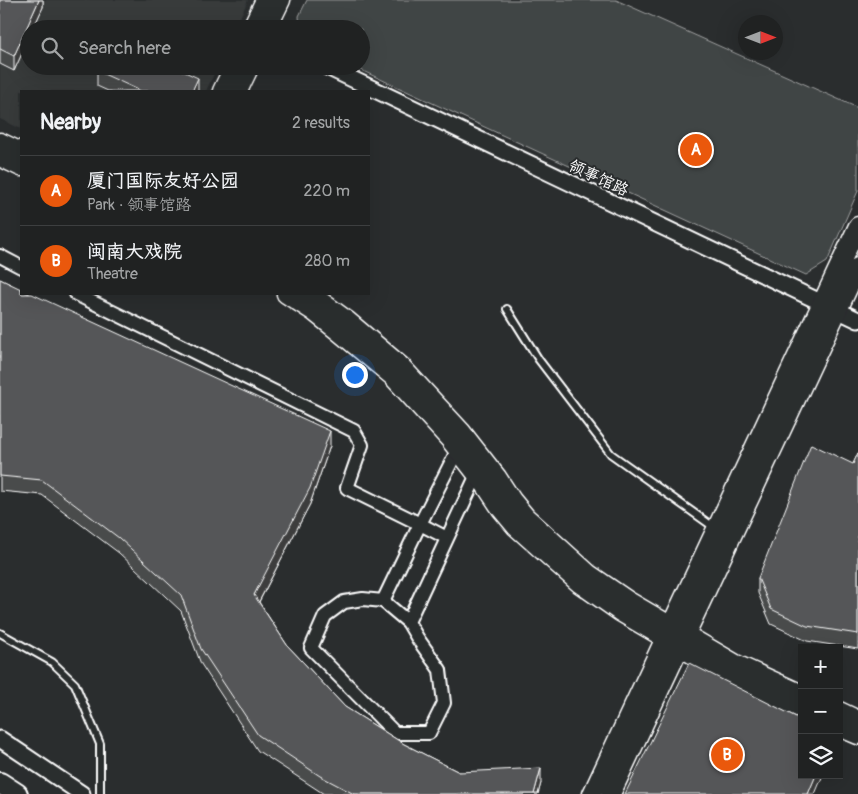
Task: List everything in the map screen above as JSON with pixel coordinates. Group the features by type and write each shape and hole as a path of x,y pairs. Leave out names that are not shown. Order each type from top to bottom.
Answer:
{"main road":[{"path":"255,20 265,0"},
{"path":"271,20 281,0"},
{"path":"222,90 230,75"},
{"path":"238,90 246,75"},
{"path":"0,142 20,152"},
{"path":"0,157 20,167"},
{"path":"612,794 676,636 716,529 858,226"},
{"path":"592,794 676,636 858,267"},
{"path":"287,295 340,332 392,376 415,401 461,442"},
{"path":"312,295 348,321 401,366 480,467 526,517 589,574 729,676 798,707"},
{"path":"676,636 798,692"},
{"path":"843,713 858,720"},
{"path":"843,729 858,735"},
{"path":"0,783 17,794"}],"street":[{"name":"领事馆路","path":"344,75 858,320"},
{"path":"0,256 20,266"},
{"path":"78,295 354,431 362,444 347,488 447,538"},
{"path":"384,601 461,442"},
{"path":"408,622 480,467"},
{"path":"363,599 384,601 408,622 440,670 444,703 429,732 395,732 311,648 325,616 344,602 363,599"},
{"path":"0,739 82,794"}],"lane":[{"path":"507,308 539,360 612,454 716,529"},
{"path":"0,633 52,662 75,684 100,744 100,794"}],"shaded area":[{"path":"0,0 248,0 239,20 20,20 20,75 214,75 206,90 20,90 20,129 0,119"},
{"path":"307,0 616,0 738,54 738,60 750,60 858,108 858,191 827,262 806,275 370,74 370,20 299,20 299,16"}],"building":[{"path":"0,0 39,0 30,20 20,20 20,43 14,56 0,49"},
{"path":"106,75 192,75 198,78 192,90 139,90"},
{"path":"0,279 20,289 20,295 34,295 330,431 310,488 254,595 287,645 345,707 404,744 459,772 541,768 534,794 354,794 320,776 258,735 201,649 181,595 119,538 42,480 0,476"},
{"path":"811,444 853,464 858,453 858,634 807,626 771,609 758,578"},
{"path":"689,663 798,718 798,779 814,779 808,794 625,794"}],"place":[{"name":"厦门国际友好公园","path":"696,150"},
{"name":"闽南大戏院","path":"727,755"}]}
